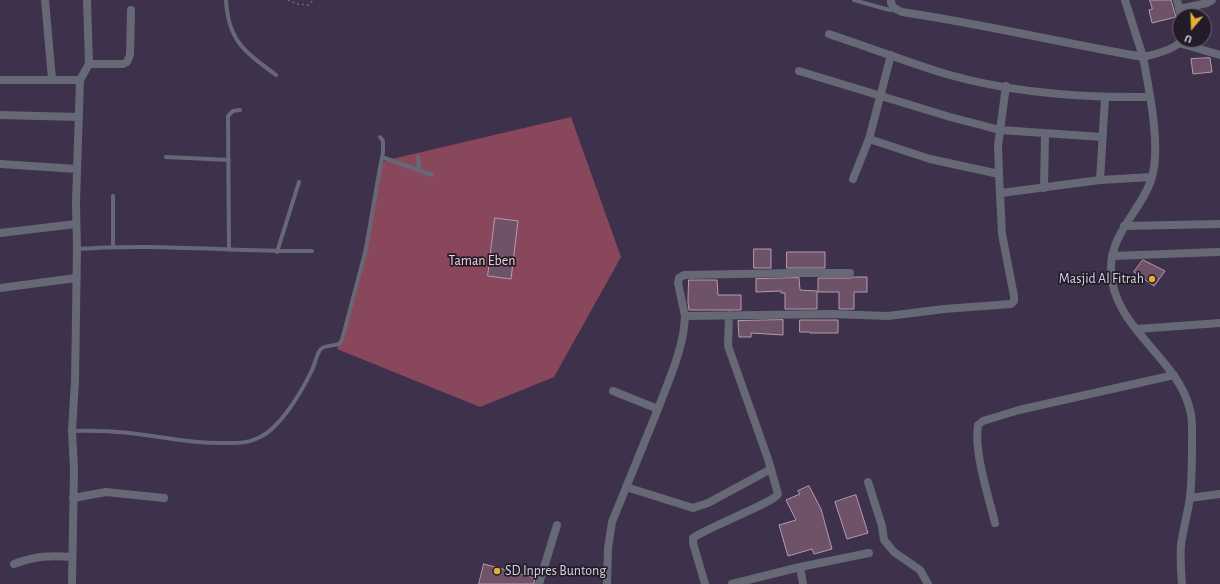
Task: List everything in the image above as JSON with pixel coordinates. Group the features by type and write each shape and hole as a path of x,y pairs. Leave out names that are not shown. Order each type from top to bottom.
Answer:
{"street":[{"path":"45,0 52,79"},
{"path":"72,584 72,431 75,381 77,169 80,80 89,64 87,0"},
{"path":"1124,0 1143,57 1150,97 1155,148 1152,178 1124,226 1112,256 1111,270 1113,286 1119,303 1137,329 1174,375 1186,394 1191,411 1192,450 1190,498 1181,545 1180,564 1182,584"},
{"path":"1177,0 1183,8"},
{"path":"1190,8 1212,0"},
{"path":"893,4 902,12 955,20 1072,45 1143,57 1163,51 1172,46"},
{"path":"89,64 124,64 127,62 130,55 131,10"},
{"path":"829,34 946,74 1006,86 1105,98 1150,97"},
{"path":"1200,48 1220,55"},
{"path":"853,179 869,139 882,97 891,55"},
{"path":"799,71 882,97 1000,130 1102,138"},
{"path":"0,80 80,80"},
{"path":"685,316 833,314 888,316 944,309 1011,304 1014,301 1014,296 1002,234 1001,193 998,174 1000,130 1006,86"},
{"path":"1100,180 1105,98"},
{"path":"0,115 79,117"},
{"path":"1044,188 1045,134"},
{"path":"869,139 930,159 998,174"},
{"path":"0,164 77,169"},
{"path":"1001,193 1100,180 1152,178"},
{"path":"0,233 76,224"},
{"path":"1124,226 1220,224"},
{"path":"1112,256 1218,252"},
{"path":"608,584 609,536 612,522 645,444 681,346 685,316 678,283 679,278 684,276 770,273 850,273"},
{"path":"0,288 76,278"},
{"path":"705,584 692,543 693,538 776,496 777,489 728,346 729,315"},
{"path":"1137,329 1220,323"},
{"path":"994,523 980,459 977,432 978,425 983,421 1019,410 1174,375"},
{"path":"613,391 658,409"},
{"path":"626,487 693,508 708,504 771,469"},
{"path":"868,482 882,526 884,540 894,552 920,570 928,584"},
{"path":"73,498 106,492 164,498"},
{"path":"1190,498 1220,494"},
{"path":"539,584 557,525"},
{"path":"732,584 800,567 869,553"},
{"path":"14,564 38,556 48,555 72,557"},
{"path":"800,567 803,584"}],"lane":[{"path":"226,0 235,40 243,50 276,75"},
{"path":"854,0 891,10 893,4"},
{"path":"229,250 228,116 233,111 240,110"},
{"path":"72,431 100,430 130,433 183,442 210,444 245,443 259,438 269,431 298,394 312,369 320,350 325,347 339,344 342,340 366,249 382,158 383,141 380,137"},
{"path":"166,157 228,160"},
{"path":"418,157 419,170"},
{"path":"382,158 432,175"},
{"path":"277,252 299,182"},
{"path":"113,196 113,246"},
{"path":"77,249 113,246 312,252"}],"path":[{"path":"288,0 296,4 309,5 313,0"}],"green space":[{"name":"Taman Eben","path":"571,117 621,257 554,377 480,407 337,349 359,276 379,162"}],"building":[{"path":"1150,0 1171,0 1173,8 1172,8 1172,18 1152,23 1149,10 1152,9"},
{"path":"1210,58 1212,72 1193,74 1191,59"},
{"path":"495,218 518,221 511,279 488,276"},
{"path":"754,249 771,249 771,268 754,268"},
{"path":"787,252 825,252 825,268 787,268"},
{"name":"Masjid Al Fitrah","path":"1143,260 1165,271 1154,286 1134,272"},
{"path":"867,277 867,292 854,292 854,309 839,309 839,292 818,292 818,278"},
{"path":"799,278 800,290 817,291 817,309 785,309 785,293 781,293 781,291 756,292 756,279"},
{"path":"689,280 717,280 718,295 741,295 741,310 689,310"},
{"path":"783,320 783,335 751,333 751,337 739,337 738,321"},
{"path":"800,320 838,320 838,333 800,332"},
{"path":"809,486 821,509 832,549 814,554 812,549 788,556 779,525 796,520 786,500 800,494 798,491"},
{"path":"856,495 868,533 847,539 835,502"},
{"name":"SD Inpres Buntong","path":"484,564 535,578 534,584 479,584"}],"place":[{"name":"Masjid Al Fitrah","path":"1152,279"},
{"name":"SD Inpres Buntong","path":"497,571"}]}
